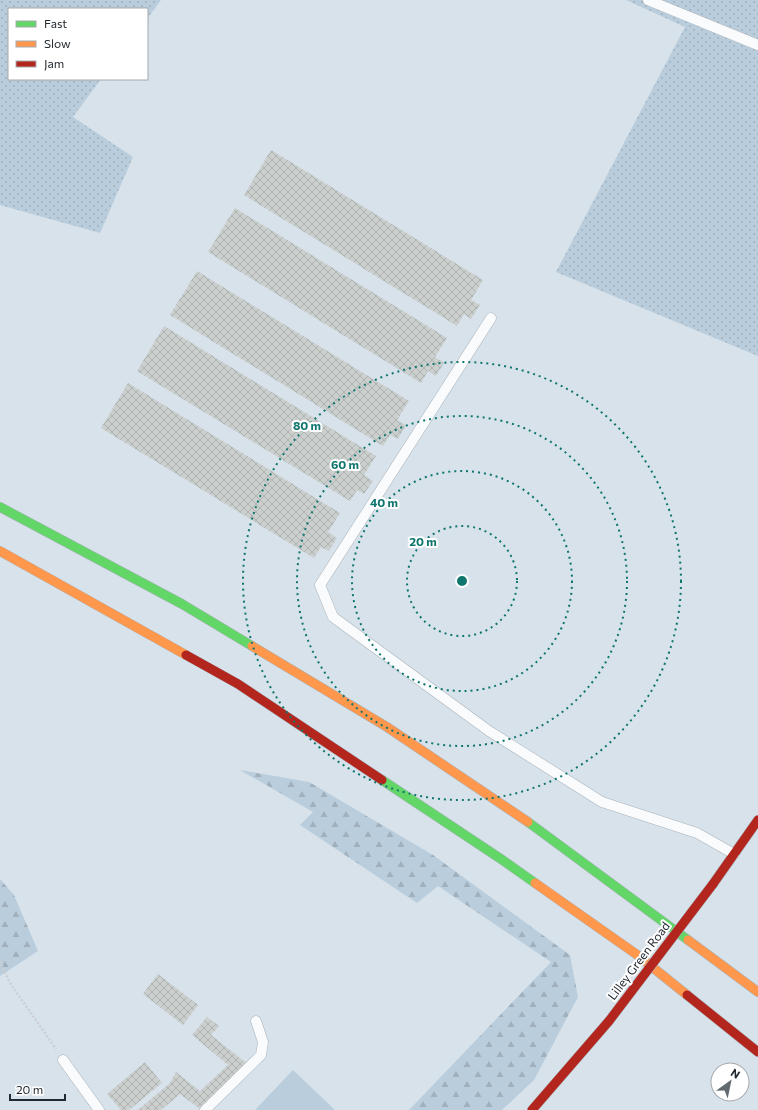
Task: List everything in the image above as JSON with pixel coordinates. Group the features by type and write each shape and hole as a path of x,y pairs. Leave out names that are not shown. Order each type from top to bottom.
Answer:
{"main road":[{"path":"0,507 182,604 387,727 528,822 758,992"},
{"path":"0,551 238,684 501,859 636,954 758,1052"},
{"name":"Lilley Green Road","path":"532,1110 609,1021 713,884 758,820"}],"lane":[{"path":"648,0 758,45"},
{"path":"491,318 320,585 333,617 489,731 602,802 697,833 734,854"},
{"path":"205,1110 261,1055 262,1042 256,1021"},
{"path":"63,1060 99,1110"}],"path":[{"path":"0,962 10,983 63,1060"}],"green space":[{"path":"0,0 161,0 148,18 148,8 8,8 8,80 100,80 73,117 133,157 100,233 0,205"},
{"path":"626,0 758,0 758,356 556,272 685,27"},
{"path":"240,770 309,782 433,855 570,955 578,997 534,1080 502,1110 409,1110 551,962 438,886 417,903 300,825 313,812"},
{"path":"0,879 14,895 38,951 0,976"},
{"path":"293,1070 335,1110 255,1110"}],"building":[{"path":"271,150 483,280 471,300 480,305 471,319 464,314 457,326 244,195"},
{"path":"235,208 447,338 435,357 444,363 436,376 428,371 421,383 208,252"},
{"path":"197,271 409,401 397,420 406,425 398,439 390,435 383,446 170,315"},
{"path":"164,326 376,456 364,475 373,481 364,494 357,490 350,501 137,371"},
{"path":"128,383 340,513 328,532 337,538 329,551 321,547 314,558 101,428"},
{"path":"158,974 198,1005 183,1025 143,994"},
{"path":"207,1017 219,1026 211,1035 249,1065 200,1109 180,1094 161,1110 138,1110 170,1083 176,1072 200,1091 228,1065 192,1035"},
{"path":"145,1062 162,1083 129,1110 121,1110 107,1094"}],"traffic: fast":[{"path":"0,507 182,604 252,646"},
{"path":"382,780 535,883"},
{"path":"528,822 688,940"}],"traffic: slow":[{"path":"0,551 186,655"},
{"path":"252,646 387,727 528,822"},
{"path":"535,883 636,954 687,995"},
{"path":"688,940 758,992"}],"traffic: jam":[{"path":"186,655 238,684 382,780"},
{"path":"713,884 758,820"},
{"path":"609,1021 713,884"},
{"path":"687,995 758,1052"},
{"path":"532,1110 609,1021"}]}
